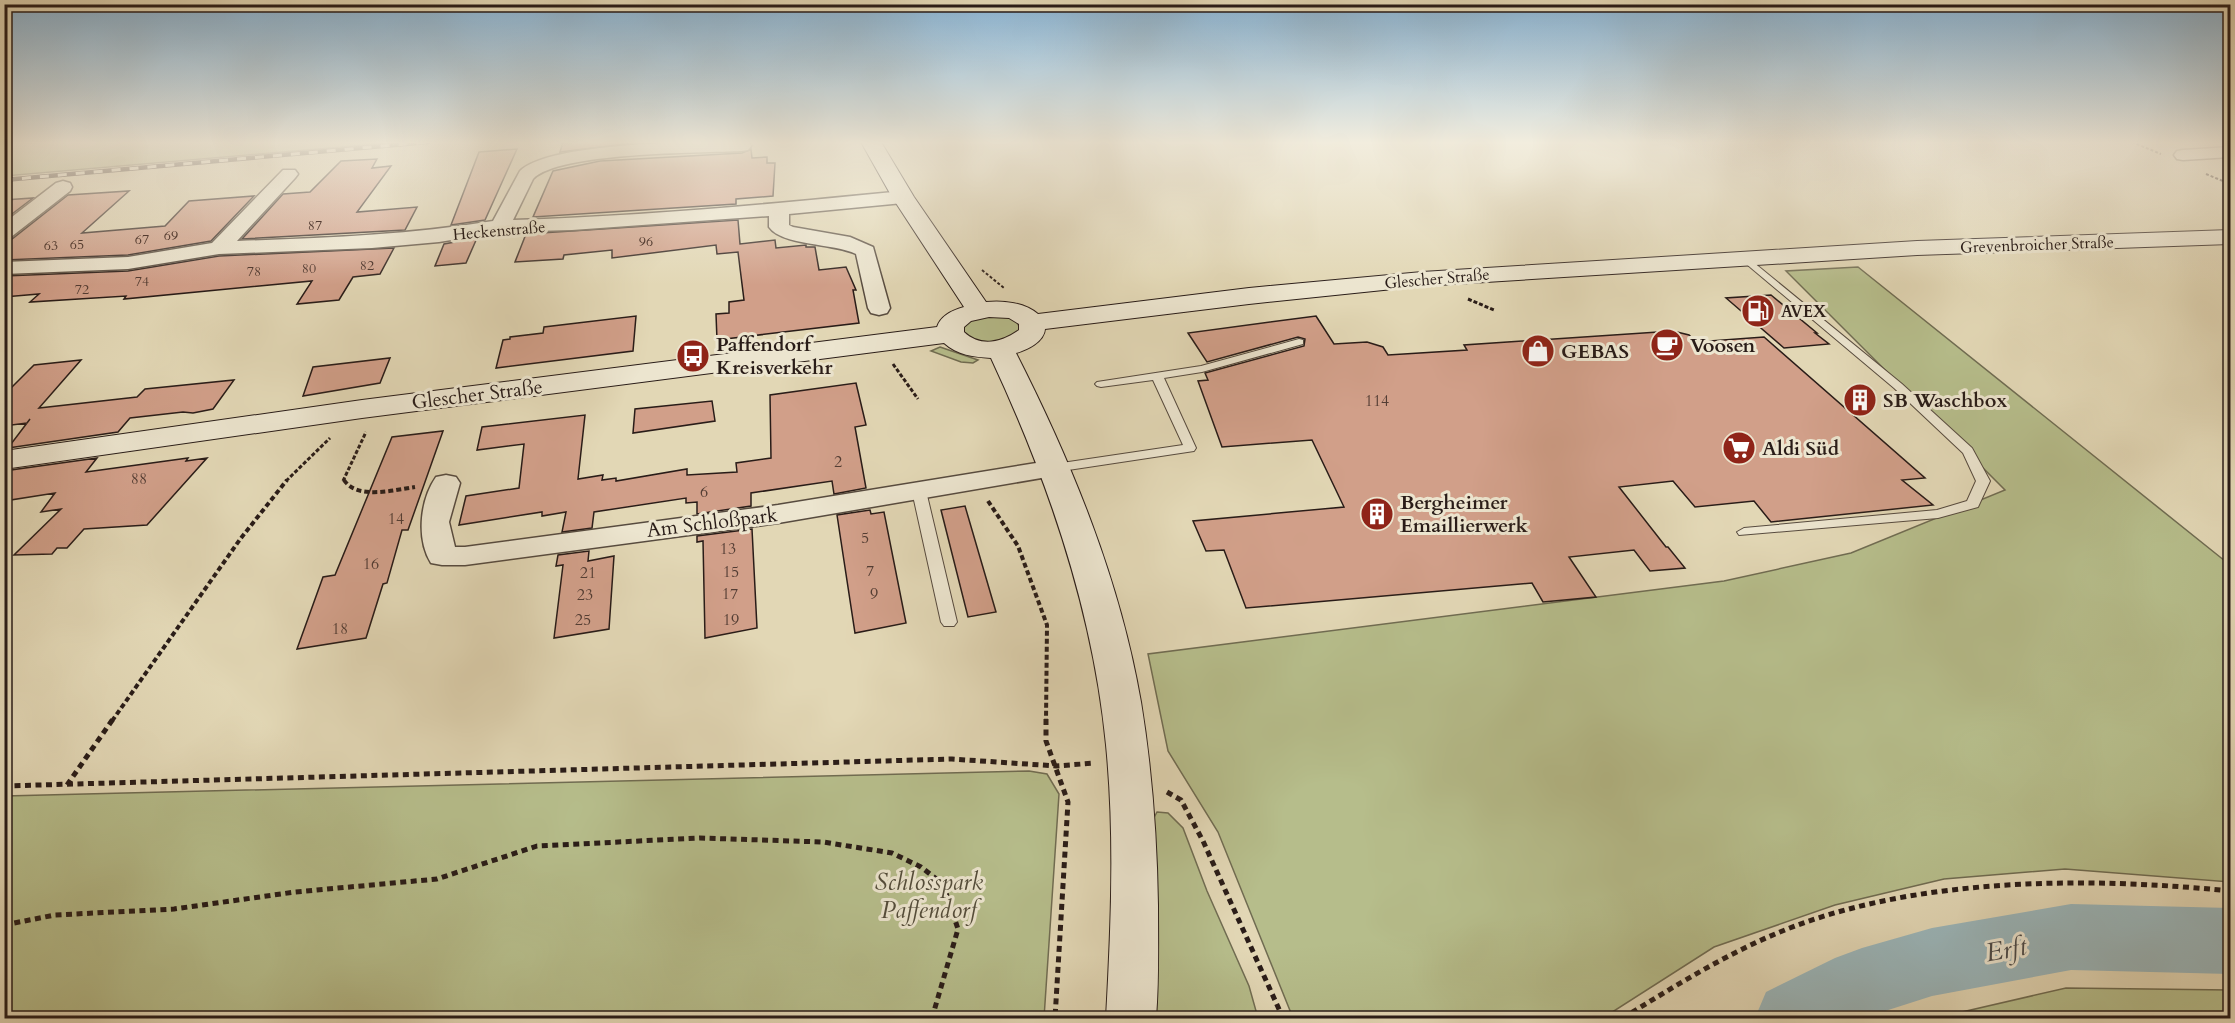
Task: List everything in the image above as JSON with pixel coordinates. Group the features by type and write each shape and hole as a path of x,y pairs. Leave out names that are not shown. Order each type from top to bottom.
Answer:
{"street":[{"path":"4,232 59,190"},
{"path":"219,248 274,190"},
{"path":"500,226 519,190"},
{"path":"899,190 979,310"},
{"name":"Heckenstraße","path":"4,268 128,263 219,248 372,242 500,226 572,224 779,209 903,197"},
{"path":"779,209 779,227 787,232 850,243 866,251 879,308"},
{"name":"Grevenbroicher Straße","path":"1843,253 1917,248 2230,237"},
{"name":"Glescher Straße","path":"1032,323 1242,297 1422,279 1843,253"},
{"path":"979,310 1013,311 1023,315 1032,323 1032,333 1026,340 1000,349 961,345 952,339 950,334 950,326 955,320 979,310"},
{"name":"Glescher Straße","path":"4,460 370,408 950,334"},
{"path":"1000,349 1055,468 1089,571 1112,656 1121,703 1129,780 1135,928 1131,1018"},
{"name":"Am Schloßpark","path":"446,483 435,522 442,556 465,556 778,514 1055,468"}],"lane":[{"path":"1744,532 1938,514 1973,504 1983,482 1968,451 1898,386 1747,260"},
{"path":"1101,384 1202,369 1299,342"},
{"path":"1055,468 1190,448 1157,376"},
{"path":"919,491 950,622"}],"path":[{"path":"982,269 1007,290"},
{"path":"1467,298 1494,310"},
{"path":"889,354 893,364 918,399"},
{"path":"370,408 343,481 354,490 378,492 446,483"},
{"path":"67,786 240,538 295,470 370,408"},
{"path":"958,483 990,503 1018,546 1047,625 1046,741 1068,802 1056,1018"},
{"path":"4,786 952,759 1056,766"},
{"path":"1129,780 1154,785 1181,800 1203,841 1283,1018"},
{"path":"4,925 55,915 174,909 295,892 437,879 537,846 700,838 824,842 892,853 921,867 943,884 958,929 933,1018"},
{"path":"1623,1018 1724,959 1780,932 1839,912 1896,900 2013,884 2075,881 2175,885 2230,891"}],"green space":[{"path":"1858,267 2230,565 2230,882 2065,869 1944,879 1835,905 1714,947 1603,1018 1293,1018 1218,832 1168,751 1148,654 1724,581 1851,553 2005,490 1786,271"},
{"path":"1006,316 1016,321 1020,328 1016,335 987,343 975,340 961,330 975,319"},
{"path":"940,347 978,360 973,363 961,362 931,351"},
{"name":"Schlosspark Paffendorf","path":"1029,771 1047,774 1059,794 1044,1018 5,1018 5,796"},
{"path":"1157,812 1168,813 1183,828 1207,891 1249,986 1258,1018 1146,1018 1150,825"},
{"path":"2066,988 2230,990 2230,1018 1936,1018"}],"building":[{"path":"312,190 373,190 357,212 417,207 405,230 242,239 283,194 310,192"},
{"path":"465,190 499,190 485,220 451,225"},
{"path":"545,190 773,190 773,196 736,199 736,204 533,217"},
{"path":"129,191 82,233 165,226 189,201 254,196 211,241 128,255 4,260 4,241 12,239 68,195"},
{"path":"33,198 4,220 4,200"},
{"path":"738,220 740,244 775,240 776,248 806,245 806,247 815,247 819,270 846,267 856,290 853,290 859,323 717,340 716,314 729,313 729,302 744,300 738,252 717,254 716,245 612,258 612,250 564,255 563,259 515,262 526,234"},
{"path":"477,238 466,263 435,266 444,244"},
{"path":"394,248 380,274 353,277 339,300 297,304 312,281 124,299 126,296 30,302 39,294 4,297 4,276 128,271 219,256"},
{"path":"1771,295 1829,344 1784,348 1726,298"},
{"path":"636,316 633,351 496,368 503,340 510,339 510,337 543,333 544,327"},
{"path":"1316,316 1334,344 1367,342 1383,347 1388,355 1467,350 1464,345 1673,331 1689,335 1696,342 1764,337 1925,478 1902,480 1933,505 1771,522 1754,501 1695,507 1673,481 1619,487 1685,568 1650,571 1634,550 1569,557 1596,597 1543,602 1532,583 1246,608 1224,550 1206,551 1193,521 1344,507 1312,440 1222,447 1198,381 1208,380 1205,373 1304,346 1305,339 1298,337 1207,362 1188,333"},
{"path":"390,358 380,383 303,396 313,367"},
{"path":"81,360 39,408 137,397 145,389 234,380 213,409 193,413 130,418 118,432 8,448 27,423 4,426 4,395 34,365"},
{"path":"856,383 866,425 855,427 866,488 834,494 832,481 751,493 751,506 697,514 697,502 686,503 686,498 594,512 592,528 562,532 566,512 542,516 542,512 459,525 466,496 519,488 524,444 477,450 482,427 585,415 578,479 603,475 602,480 616,478 616,481 687,469 687,475 737,472 736,463 771,458 770,395"},
{"path":"712,401 715,421 633,433 635,409"},
{"path":"443,431 408,530 402,530 387,583 383,584 366,638 297,649 323,577 335,575 392,437"},
{"path":"97,458 86,472 188,458 186,461 207,458 147,525 84,529 67,548 57,548 52,554 14,555 61,509 41,512 55,493 4,501 4,471"},
{"path":"965,506 996,612 968,617 941,510"},
{"path":"870,510 871,514 884,512 906,623 855,633 837,515"},
{"path":"752,529 757,628 705,638 703,541 697,542 697,536"},
{"path":"589,551 588,561 614,556 609,629 554,638 563,565 556,566 558,555"}],"waterway":[{"name":"Erft","path":"1794,1018 1862,983 1932,962 2071,937 2230,941"}],"place":[{"name":"AVEX","path":"1758,311"},
{"name":"Voosen","path":"1667,345"},
{"name":"GEBAS","path":"1538,351"},
{"name":"Paffendorf Kreisverkehr","path":"693,356"},
{"name":"SB Waschbox","path":"1860,400"},
{"name":"Aldi Süd","path":"1739,448"},
{"name":"Bergheimer Emaillierwerk","path":"1377,514"}]}
